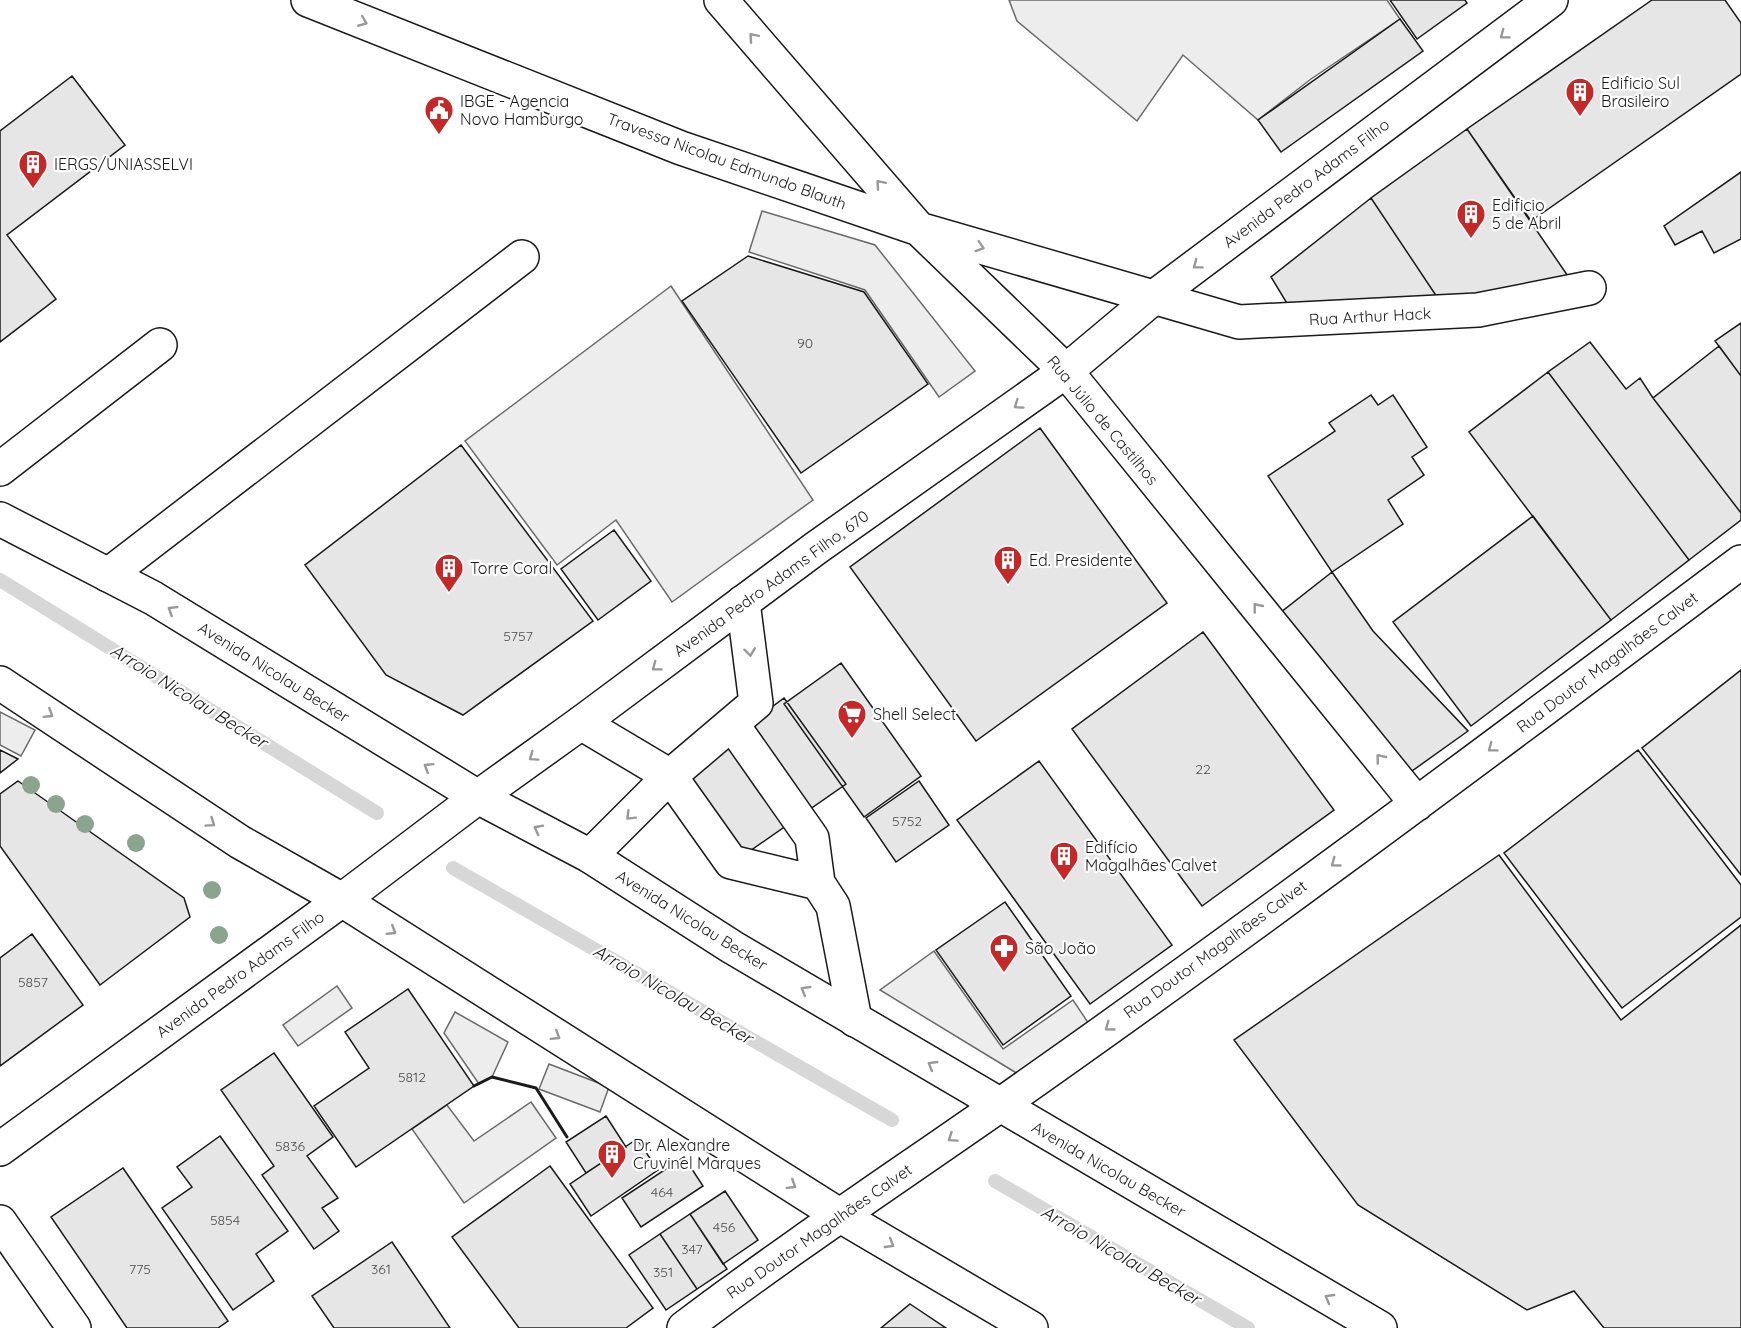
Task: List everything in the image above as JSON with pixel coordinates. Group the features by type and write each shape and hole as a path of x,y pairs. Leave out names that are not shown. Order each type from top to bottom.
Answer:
{"main road":[{"name":"Travessa Nicolau Edmundo Blauth","path":"308,0 681,148 919,229 1153,298"},
{"name":"Rua Júlio de Castilhos","path":"721,0 919,229 1066,371 1417,804"},
{"name":"Avenida Pedro Adams Filho","path":"1066,371 1153,298 1551,0"},
{"path":"108,575 522,257"},
{"name":"Rua Arthur Hack","path":"1153,298 1239,322 1479,310 1589,288"},
{"path":"0,469 160,345"},
{"name":"Avenida Pedro Adams Filho, 670","path":"478,797 743,602 1066,371"},
{"name":"Avenida Nicolau Becker","path":"0,519 153,598 478,797 590,856 732,947 1380,1328"},
{"name":"Rua Doutor Magalhães Calvet","path":"703,1322 839,1215 1000,1105 1417,804 1741,562"},
{"path":"590,856 670,776 756,703 743,602"},
{"path":"0,683 240,842 342,900 839,1215 1031,1328"},
{"path":"580,723 670,776 731,862 825,895"},
{"path":"732,724 812,838 855,1020"},
{"name":"Avenida Pedro Adams Filho","path":"0,1149 342,900 478,797"},
{"path":"0,1222 74,1328"}],"shaded area":[{"path":"1009,0 1387,0 1400,19 1311,79 1258,120 1183,55 1137,121 1017,21"},
{"path":"762,211 875,245 975,371 939,397 865,290 749,252"},
{"path":"671,286 813,500 672,602 616,520 557,565 465,441"},
{"path":"0,712 35,730 21,756 0,745"},
{"path":"934,951 1003,1049 1073,1000 1089,1024 1018,1074 880,990"},
{"path":"337,986 352,1008 298,1046 283,1025"},
{"path":"455,1012 508,1042 492,1077 479,1084 444,1033"},
{"path":"549,1064 609,1087 600,1112 539,1089"},
{"path":"531,1102 556,1138 464,1203 412,1129 447,1105 474,1141"}],"building":[{"path":"1390,0 1465,0 1467,3 1417,39"},
{"name":"Edificio Sul Brasileiro","path":"1652,0 1725,0 1741,23 1741,74 1531,221 1467,129"},
{"path":"1400,19 1423,51 1281,152 1258,120"},
{"name":"IERGS/UNIASSELVI","path":"72,76 125,145 7,235 56,299 0,342 0,131"},
{"name":"Edificio 5 de Abril","path":"1467,129 1572,282 1439,300 1371,198"},
{"path":"1741,172 1741,239 1714,253 1702,231 1675,245 1664,226"},
{"path":"1371,198 1439,300 1288,305 1271,277"},
{"path":"748,256 864,292 928,384 801,473 682,301"},
{"path":"1741,323 1741,376 1715,341"},
{"path":"1590,342 1626,389 1640,378 1741,513 1741,520 1689,560 1548,372"},
{"path":"1719,346 1741,376 1741,513 1653,398"},
{"path":"1548,372 1689,560 1611,620 1469,432"},
{"path":"1371,395 1378,405 1393,395 1427,447 1412,457 1424,475 1388,500 1403,524 1332,572 1268,476 1335,431 1329,423"},
{"name":"Ed. Presidente","path":"1040,428 1167,603 976,741 850,567"},
{"name":"Torre Coral","path":"461,445 593,621 463,715 386,675 305,565"},
{"path":"1533,516 1611,620 1471,726 1393,622"},
{"path":"614,530 651,581 598,620 561,569"},
{"path":"1332,572 1373,631 1468,731 1405,776 1280,613"},
{"path":"1203,632 1334,810 1202,906 1072,729"},
{"name":"Shell Select","path":"841,663 921,776 864,817 784,704"},
{"path":"1741,670 1741,875 1642,748"},
{"path":"784,698 846,784 737,860 677,777"},
{"path":"0,750 18,759 0,773"},
{"path":"1638,750 1741,885 1741,917 1622,1008 1504,853"},
{"name":"Edifício Magalhães Calvet","path":"1039,761 1172,945 1090,1004 957,820"},
{"path":"18,781 184,898 190,917 100,985 0,846 0,794"},
{"path":"919,781 949,825 896,862 866,818"},
{"path":"1499,855 1621,1020 1741,925 1741,1328 1604,1328 1574,1291 1527,1310 1358,1205 1234,1040"},
{"name":"São João","path":"1005,902 1071,996 1003,1045 936,950"},
{"path":"32,934 83,1005 0,1066 0,958"},
{"path":"408,989 474,1086 356,1167 314,1106 369,1068 345,1032"},
{"path":"274,1053 333,1137 307,1156 338,1198 322,1208 339,1231 314,1249 262,1175 274,1166 221,1090"},
{"path":"606,1116 626,1147 586,1173 566,1142"},
{"path":"220,1136 288,1231 256,1254 274,1281 233,1310 162,1208 192,1187 177,1167"},
{"name":"Dr. Alexandre Cruvinel Marques","path":"637,1139 658,1170 591,1216 570,1184"},
{"path":"684,1157 703,1186 641,1227 622,1198"},
{"path":"550,1166 653,1308 626,1328 519,1328 452,1237"},
{"path":"123,1168 228,1321 218,1328 127,1328 51,1217"},
{"path":"725,1191 758,1240 723,1264 690,1214"},
{"path":"690,1214 727,1269 697,1289 660,1234"},
{"path":"660,1234 697,1289 666,1310 629,1255"},
{"path":"392,1242 450,1328 334,1328 312,1296"},
{"path":"910,1304 946,1328 881,1328"}],"waterway":[{"name":"Arroio Nicolau Becker","path":"0,580 377,813"},
{"name":"Arroio Nicolau Becker","path":"453,868 892,1120"},
{"name":"Arroio Nicolau Becker","path":"995,1181 1248,1328"}],"wall":[{"path":"474,1086 492,1077 536,1088 567,1137"}],"place":[{"name":"Edificio Sul Brasileiro","path":"1580,118"},
{"name":"IBGE - Agencia Novo Hamburgo","path":"439,136"},
{"name":"IERGS/UNIASSELVI","path":"33,190"},
{"name":"Edificio 5 de Abril","path":"1471,240"},
{"name":"Ed. Presidente","path":"1008,586"},
{"name":"Torre Coral","path":"449,594"},
{"name":"Shell Select","path":"852,740"},
{"name":"Edifício Magalhães Calvet","path":"1064,882"},
{"name":"São João","path":"1004,974"},
{"name":"Dr. Alexandre Cruvinel Marques","path":"612,1180"}]}
